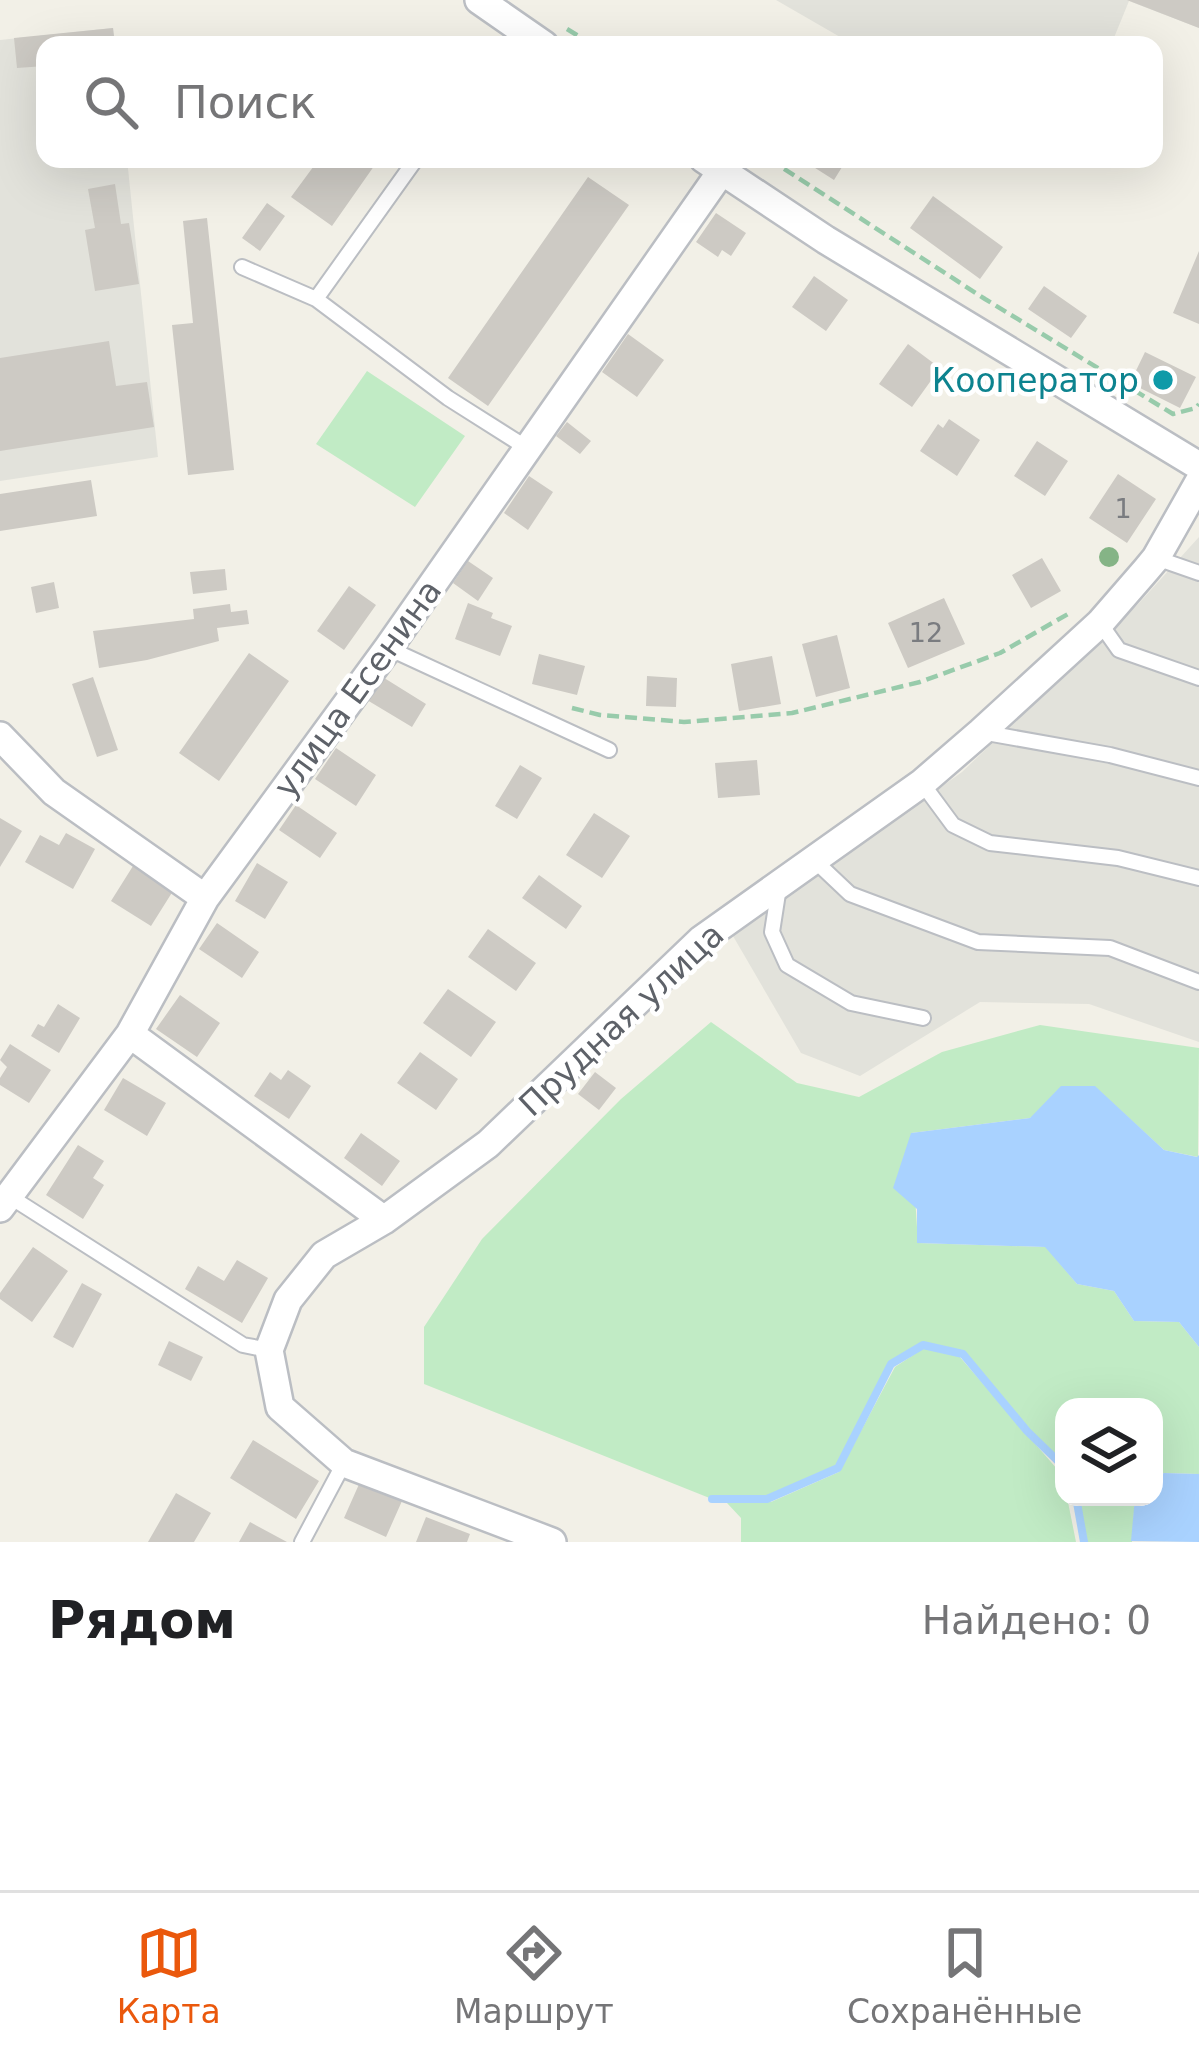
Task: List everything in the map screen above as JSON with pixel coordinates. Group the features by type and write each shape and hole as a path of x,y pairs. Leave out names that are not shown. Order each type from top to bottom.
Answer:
{"street":[{"path":"484,1 532,36"},
{"name":"улица Есенина","path":"4,1202 130,1034 205,898 527,448 711,168"},
{"path":"718,168 826,240 1199,466"},
{"name":"Прудная улица","path":"269,1350 287,1300 324,1256 384,1220 488,1144 700,940 922,783 981,733 1087,616 1156,558 1199,482"},
{"path":"0,736 54,792 205,898"},
{"path":"130,1034 384,1220"},
{"path":"269,1350 280,1407 344,1463 552,1542"}],"lane":[{"path":"316,299 410,168"},
{"path":"242,267 316,299 448,398 527,448"},
{"path":"1156,558 1199,573"},
{"path":"1087,616 1119,650 1199,678"},
{"path":"388,647 609,750"},
{"path":"981,733 1110,755 1199,778"},
{"path":"922,783 953,825 990,843 1118,858 1199,878"},
{"path":"813,859 850,894 978,942 1110,948 1199,982"},
{"path":"780,882 772,932 788,965 851,1003 923,1018"},
{"path":"4,1202 243,1345 269,1350"},
{"path":"302,1542 344,1463"}],"path":[{"path":"783,168 1173,414 1199,404"},
{"path":"555,704 600,715 684,722 792,713 920,682 1087,616"}],"shaded area":[{"path":"776,0 1199,0 1199,28 1129,1 1115,36 838,36"},
{"path":"113,28 114,36 38,36"},
{"path":"36,36 36,168 128,168 158,457 0,481 0,40"},
{"path":"1199,537 1199,1042 1089,1004 980,1002 860,1076 801,1053 733,936 962,772 1140,602"}],"green space":[{"path":"367,371 465,436 415,507 316,444"},
{"path":"711,1022 797,1083 859,1097 942,1052 1040,1025 1199,1048 1198,1157 1164,1150 1095,1087 1030,1118 911,1133 918,1243 1046,1247 1077,1284 1114,1291 1134,1321 1179,1322 1199,1347 1199,1474 1163,1474 1163,1398 1055,1398 1055,1458 963,1354 923,1345 891,1365 838,1468 767,1499 712,1499 424,1384 424,1327 482,1239 621,1099"},
{"path":"924,1348 959,1356 1055,1467 1055,1506 1069,1506 1076,1542 741,1542 741,1518 727,1503 771,1502 839,1472 895,1367"},
{"path":"1078,1506 1134,1506 1132,1542 1084,1542"}],"water":[{"path":"1061,1086 1095,1086 1164,1150 1199,1155 1199,1347 1179,1322 1134,1321 1114,1291 1077,1284 1045,1247 917,1243 917,1209 893,1188 911,1133 1030,1118"},
{"path":"1163,1474 1199,1474 1199,1542 1131,1541 1134,1506 1163,1506"}],"building":[{"path":"1127,0 1199,0 1199,28"},
{"path":"113,28 114,36 36,36 36,67 17,68 14,38"},
{"path":"312,168 373,168 332,226 291,197"},
{"path":"815,168 841,168 834,180"},
{"path":"588,177 629,205 488,406 448,378"},
{"path":"115,184 121,224 129,223 139,284 95,291 85,230 95,228 88,189"},
{"path":"933,196 1003,247 980,279 910,228"},
{"path":"267,203 285,216 260,251 242,238"},
{"path":"716,213 746,233 731,256 722,250 718,257 696,242"},
{"path":"207,218 234,470 188,475 172,325 193,323 183,221"},
{"path":"1199,251 1199,324 1173,313"},
{"path":"814,276 848,300 826,331 792,307"},
{"path":"1044,286 1087,316 1071,338 1028,309"},
{"path":"628,334 664,360 637,397 602,372"},
{"path":"109,341 116,386 147,382 154,427 0,451 0,358"},
{"path":"908,344 940,368 912,407 879,384"},
{"name":"Кооператор","path":"1145,352 1196,377 1180,408 1130,383"},
{"path":"949,419 980,440 957,476 920,451 938,424 943,428"},
{"path":"567,422 591,441 580,454 556,436"},
{"path":"1037,441 1068,461 1045,496 1014,476"},
{"path":"1118,474 1156,499 1127,543 1089,518"},
{"path":"529,476 553,492 528,530 504,513"},
{"path":"91,480 97,516 0,531 0,494"},
{"path":"1042,558 1061,591 1031,608 1012,575"},
{"path":"468,561 493,578 478,601 453,583"},
{"path":"225,569 227,590 193,594 190,572"},
{"path":"54,582 59,608 36,613 31,587"},
{"path":"349,586 376,605 344,650 317,631"},
{"path":"944,598 965,644 908,668 888,623"},
{"path":"468,603 512,626 500,656 455,639"},
{"path":"230,604 231,612 247,610 249,624 217,628 219,641 99,668 93,631 194,619 193,609"},
{"path":"837,635 850,688 816,697 802,644"},
{"path":"249,653 289,681 219,781 179,753"},
{"path":"539,654 585,666 577,695 532,684"},
{"path":"772,656 781,704 739,711 731,664"},
{"path":"381,676 426,704 412,727 367,700"},
{"path":"647,676 677,678 676,707 646,706"},
{"path":"93,677 118,750 97,757 72,684"},
{"path":"336,748 376,775 356,806 315,779"},
{"path":"757,760 760,795 718,798 715,763"},
{"path":"520,765 542,778 517,819 495,806"},
{"path":"296,805 337,833 320,858 279,830"},
{"path":"594,813 630,836 602,878 566,855"},
{"path":"0,818 22,831 0,867"},
{"path":"66,833 95,849 73,889 25,862 40,835 59,845"},
{"path":"257,863 288,882 265,919 235,901"},
{"path":"133,866 173,891 151,926 111,901"},
{"path":"539,875 582,906 566,929 522,898"},
{"path":"217,923 259,952 242,978 199,949"},
{"path":"488,929 536,963 516,991 468,957"},
{"path":"448,989 496,1022 471,1057 423,1023"},
{"path":"180,995 220,1023 197,1057 156,1029"},
{"path":"58,1004 80,1018 59,1053 31,1036 38,1024 44,1027"},
{"path":"10,1044 51,1070 29,1103 0,1085 7,1067 0,1060"},
{"path":"420,1052 458,1079 436,1110 397,1083"},
{"path":"288,1070 311,1086 289,1119 254,1096 270,1072 281,1080"},
{"path":"595,1072 616,1088 599,1110 578,1094"},
{"path":"123,1078 166,1103 147,1136 104,1110"},
{"path":"361,1133 400,1161 382,1186 344,1158"},
{"path":"78,1145 104,1161 93,1178 104,1185 83,1219 46,1195"},
{"path":"33,1247 68,1271 32,1322 0,1299 0,1293"},
{"path":"237,1260 268,1278 242,1323 185,1289 198,1266 224,1281"},
{"path":"82,1283 102,1294 73,1348 53,1337"},
{"path":"169,1341 203,1357 191,1381 158,1365"},
{"path":"253,1440 319,1481 296,1519 230,1478"},
{"path":"364,1473 406,1492 386,1537 344,1518"},
{"path":"176,1493 211,1513 194,1542 148,1542"},
{"path":"426,1517 470,1534 467,1542 416,1542"},
{"path":"250,1522 287,1542 239,1542"}],"waterway":[{"path":"712,1499 767,1499 838,1468 891,1364 923,1345 963,1354 1055,1458"},
{"path":"1078,1506 1084,1542"}],"place":[{"name":"Кооператор","path":"1163,380"}]}
